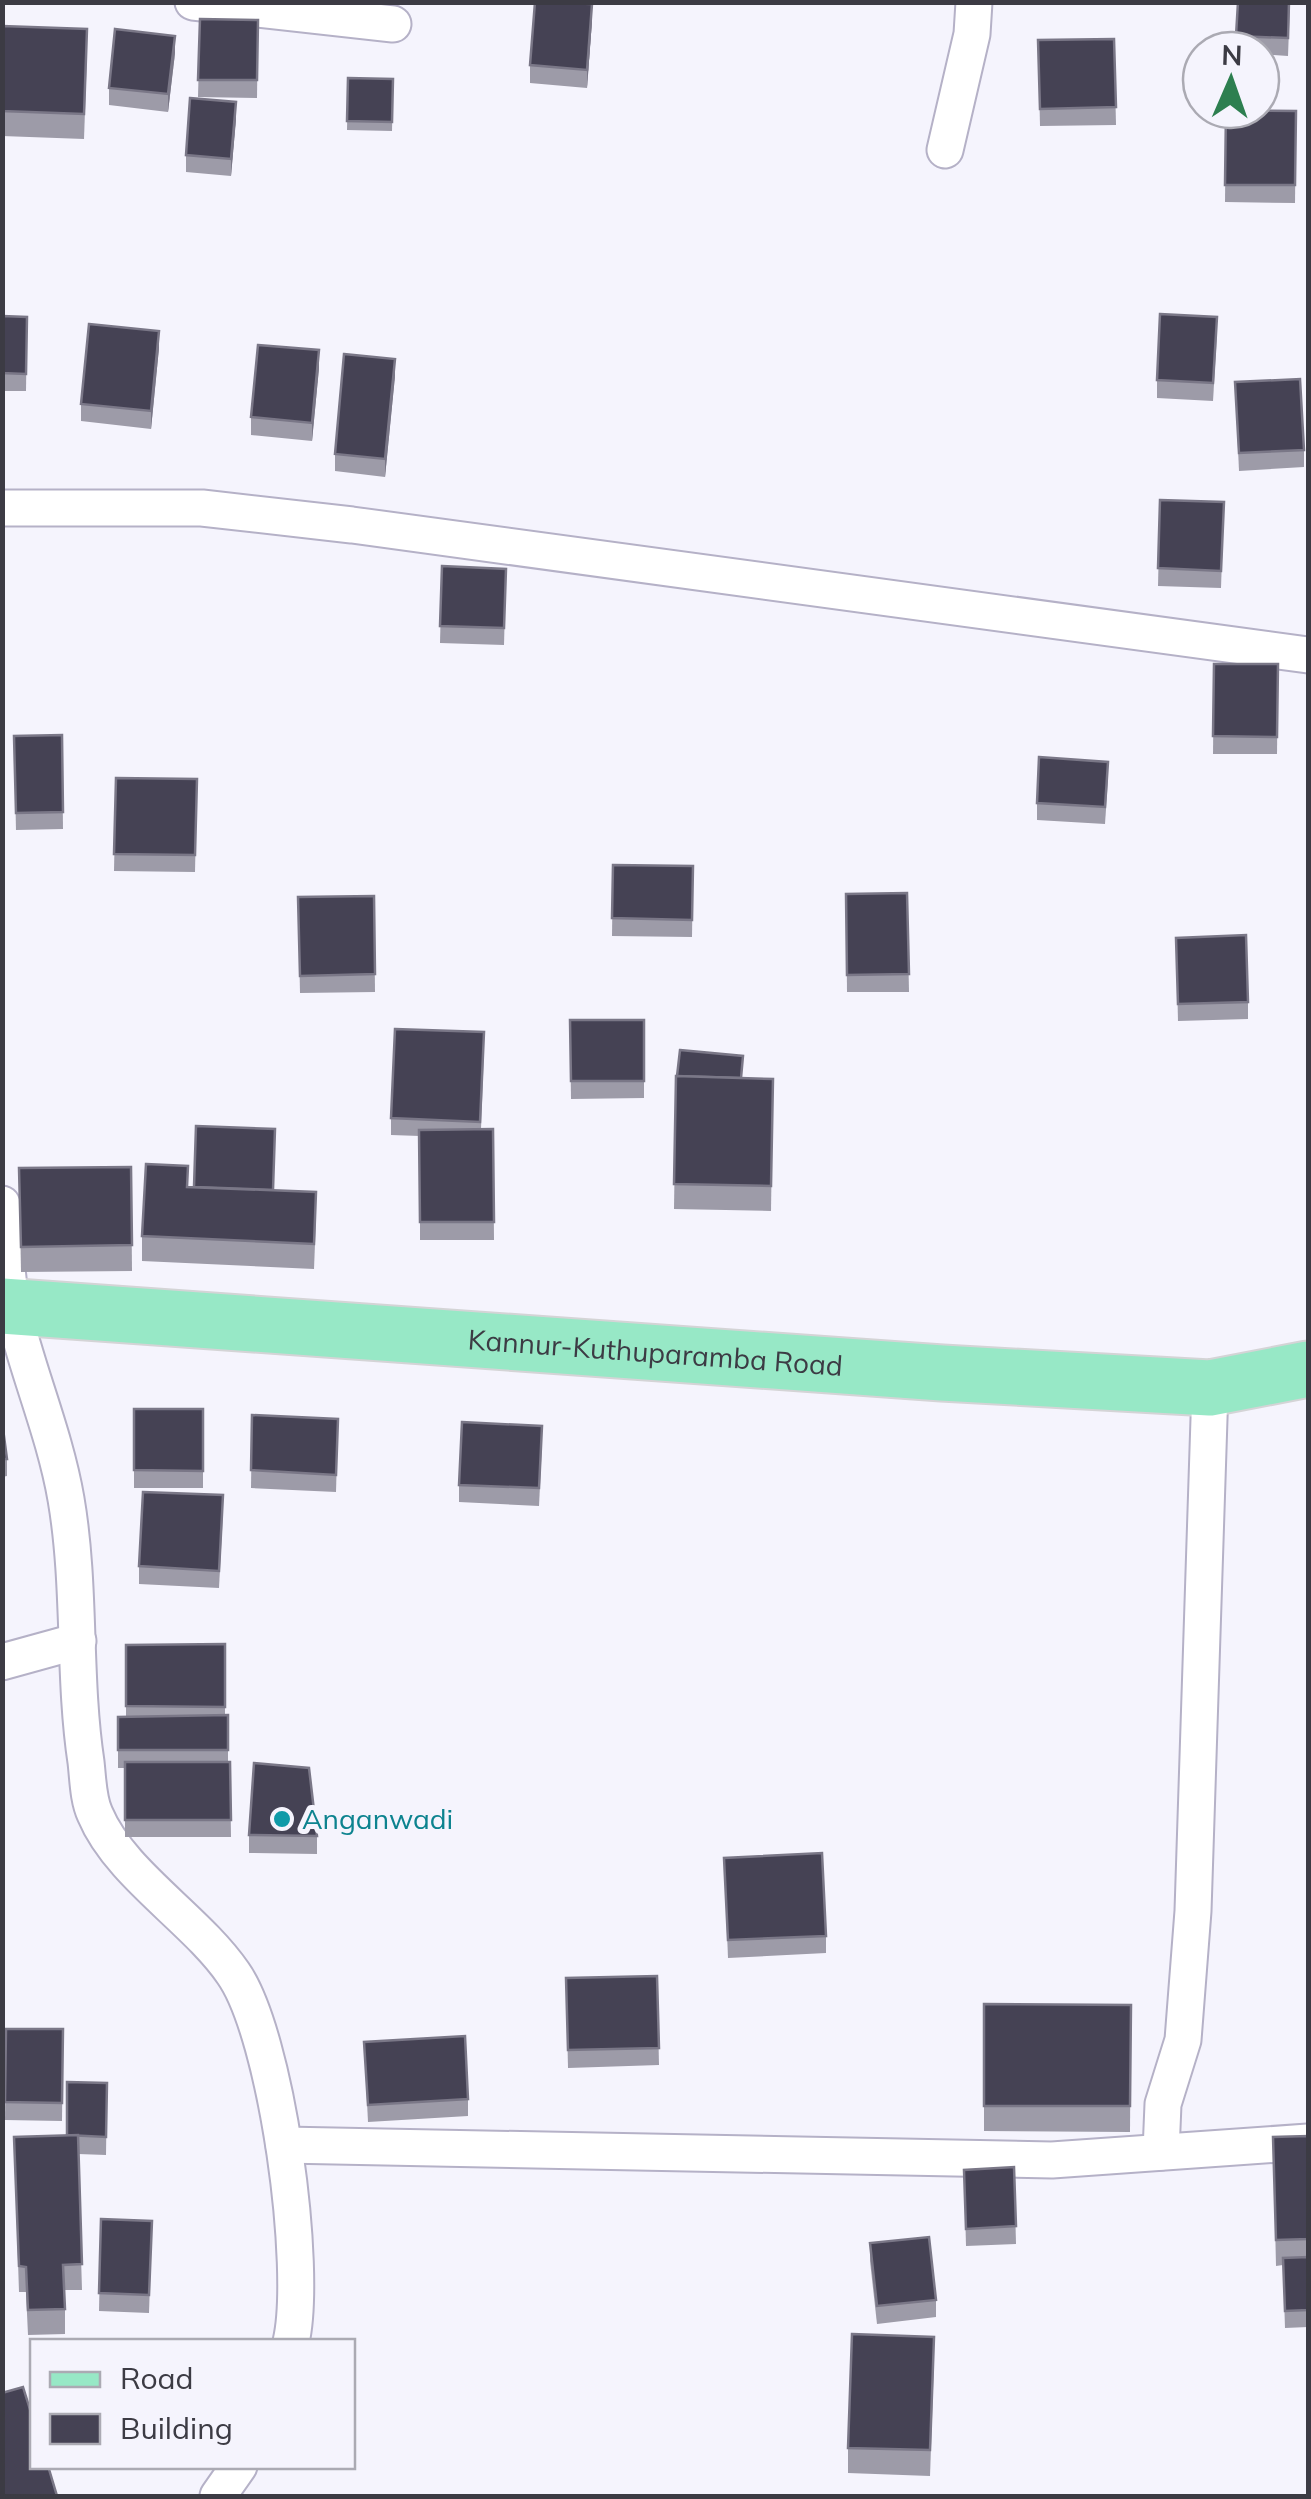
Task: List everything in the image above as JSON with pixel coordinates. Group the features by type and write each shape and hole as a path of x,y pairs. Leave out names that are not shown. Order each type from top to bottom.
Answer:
{"main road":[{"name":"Kannur-Kuthuparamba Road","path":"7,1306 942,1373 1210,1388 1308,1369"}],"street":[{"path":"193,2 392,24"},
{"path":"945,150 972,34 974,2"},
{"path":"2,508 202,508 1308,655"},
{"path":"2,1204 7,1306 66,1498 82,1733 94,1812 116,1850 234,1974 264,2045 284,2145 294,2267 292,2339"},
{"path":"1161,2152 1164,2104 1182,2040 1194,1911 1210,1388"},
{"path":"2,1662 78,1641"},
{"path":"284,2145 1052,2160 1308,2142"},
{"path":"218,2496 237,2469"}],"building":[{"path":"535,2 592,4 587,70 530,65"},
{"path":"1238,2 1289,2 1288,38 1281,38 1281,30 1236,30"},
{"path":"200,19 258,20 257,80 198,80"},
{"path":"2,26 87,29 84,114 2,111"},
{"path":"115,29 175,36 168,94 109,88"},
{"path":"1114,39 1116,107 1040,109 1038,40"},
{"path":"348,78 393,79 392,122 347,121"},
{"path":"190,98 236,102 231,159 186,155"},
{"path":"1281,111 1296,111 1295,185 1225,185 1226,130 1281,130"},
{"path":"1160,314 1217,317 1213,383 1157,380"},
{"path":"2,316 27,317 26,374 2,373"},
{"path":"89,324 159,331 151,411 81,404"},
{"path":"258,345 319,350 312,423 251,417"},
{"path":"344,354 395,359 385,459 335,454"},
{"path":"1300,379 1304,450 1239,453 1235,382"},
{"path":"1160,500 1224,502 1221,571 1158,568"},
{"path":"442,566 506,569 504,628 440,626"},
{"path":"1214,664 1278,664 1277,737 1213,736"},
{"path":"62,735 63,812 16,813 14,736"},
{"path":"1039,757 1108,762 1105,807 1037,803"},
{"path":"116,778 197,779 195,855 114,854"},
{"path":"613,865 693,866 692,920 612,918"},
{"path":"907,893 909,974 847,975 846,894"},
{"path":"374,896 375,974 300,976 298,897"},
{"path":"1246,935 1248,1002 1178,1004 1176,938"},
{"path":"570,1020 644,1020 644,1081 571,1081"},
{"path":"395,1029 484,1032 480,1122 391,1118"},
{"path":"680,1050 743,1056 741,1078 677,1076"},
{"path":"676,1076 773,1079 771,1186 674,1184"},
{"path":"196,1126 275,1129 273,1190 194,1187"},
{"path":"493,1129 494,1222 420,1222 419,1130"},
{"path":"146,1164 188,1166 187,1187 316,1192 314,1244 142,1236"},
{"path":"131,1167 132,1245 21,1247 19,1168"},
{"path":"134,1409 203,1409 203,1471 134,1470"},
{"path":"252,1415 338,1419 336,1475 251,1470"},
{"path":"2,1421 7,1459 2,1459"},
{"path":"462,1422 542,1426 539,1488 459,1485"},
{"path":"143,1492 223,1495 219,1571 139,1566"},
{"path":"225,1644 225,1707 126,1706 126,1645"},
{"path":"228,1715 228,1750 118,1750 118,1717"},
{"path":"125,1762 230,1762 231,1820 125,1820"},
{"name":"Anganwadi","path":"254,1763 309,1768 317,1836 249,1835"},
{"path":"822,1853 826,1936 728,1940 724,1858"},
{"path":"657,1976 659,2048 568,2050 566,1978"},
{"path":"984,2004 1131,2005 1130,2106 984,2106"},
{"path":"6,2029 63,2029 62,2103 5,2102"},
{"path":"465,2036 468,2099 368,2105 364,2042"},
{"path":"67,2082 107,2083 106,2137 67,2135"},
{"path":"78,2135 82,2264 63,2265 65,2309 28,2310 26,2267 19,2266 14,2137"},
{"path":"1308,2136 1308,2239 1276,2240 1273,2137"},
{"path":"1014,2167 1016,2226 966,2229 964,2170"},
{"path":"101,2219 152,2221 149,2295 99,2293"},
{"path":"929,2237 936,2300 877,2306 870,2243"},
{"path":"1308,2257 1308,2310 1285,2311 1283,2258"},
{"path":"852,2334 934,2337 930,2450 848,2448"},
{"path":"23,2387 30,2410 30,2469 49,2469 57,2496 2,2496 2,2393"}],"place":[{"name":"Anganwadi","path":"282,1819"}]}
